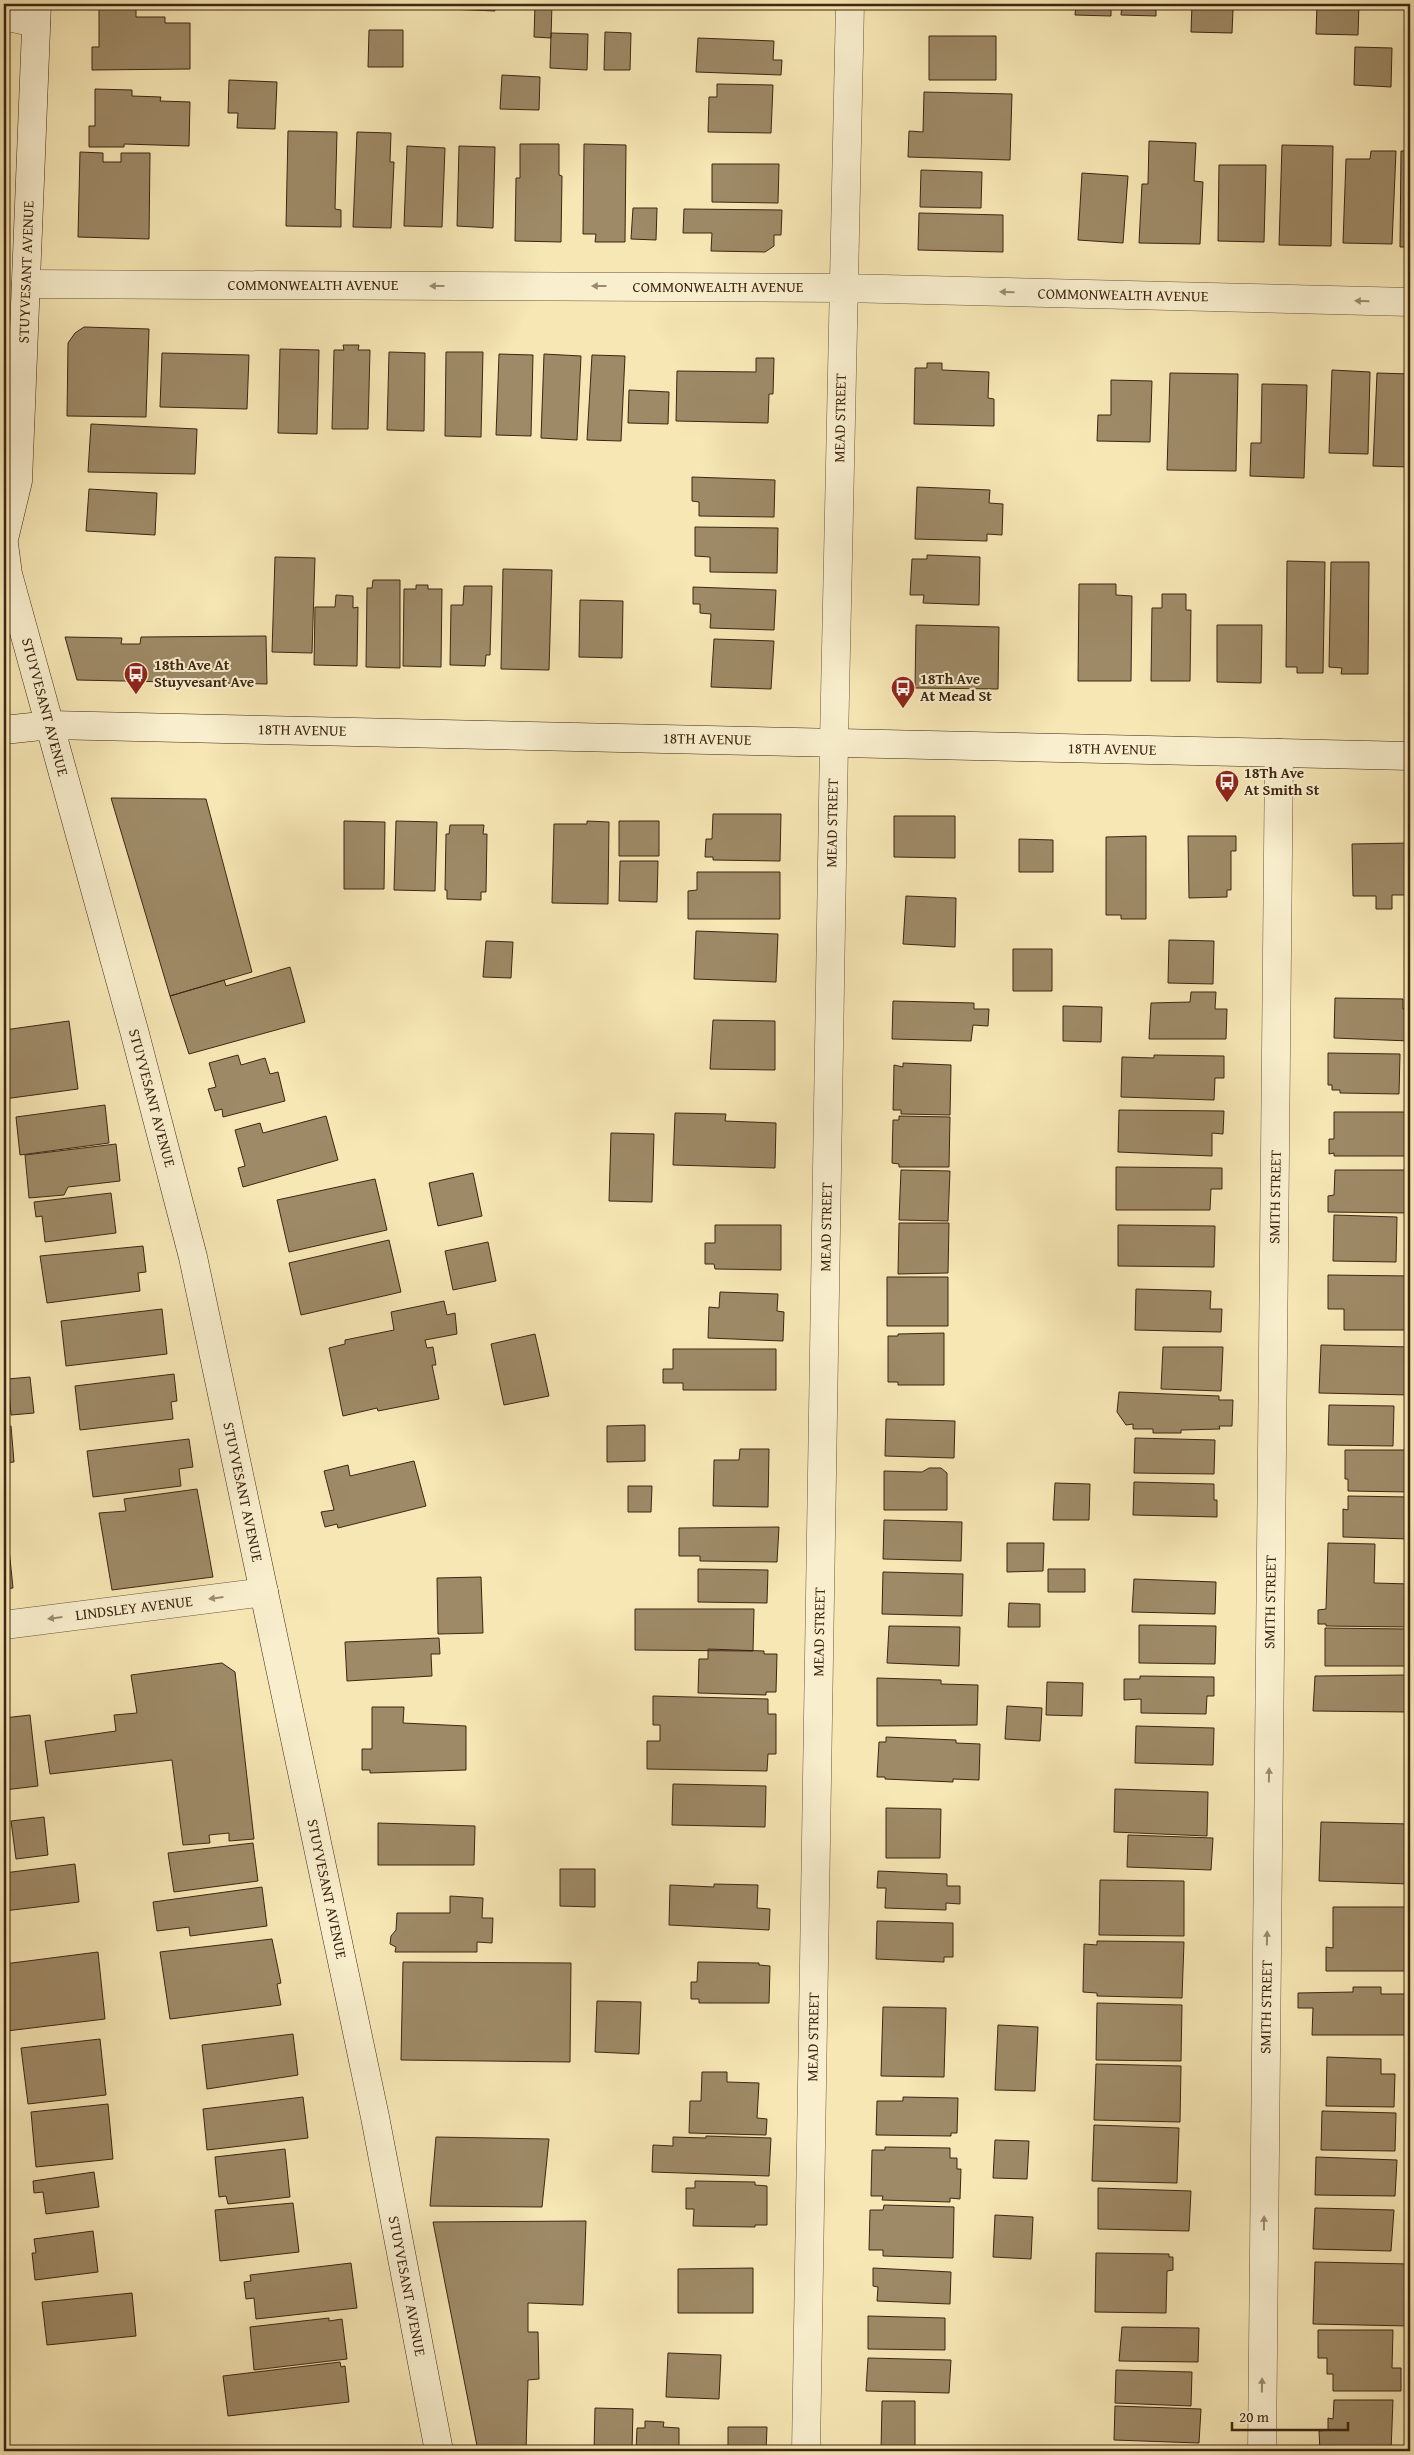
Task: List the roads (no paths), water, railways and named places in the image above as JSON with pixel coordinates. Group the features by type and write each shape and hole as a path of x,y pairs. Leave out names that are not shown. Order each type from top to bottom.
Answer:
{"street":[{"name":"MEAD STREET","path":"806,2451 834,742 850,4"},
{"path":"4,16 37,13"},
{"name":"STUYVESANT AVENUE","path":"4,539 18,481 37,13"},
{"name":"COMMONWEALTH AVENUE","path":"26,284 843,288 1410,302"},
{"name":"STUYVESANT AVENUE","path":"4,544 8,574 135,1034 193,1257 375,2117 439,2451"},
{"name":"18TH AVENUE","path":"4,730 50,725 1410,756"},
{"name":"SMITH STREET","path":"1262,2451 1279,753"},
{"name":"LINDSLEY AVENUE","path":"4,1625 264,1592"}],"place":[{"name":"18th Ave At Stuyvesant Ave","path":"136,695"},
{"name":"18Th Ave At Mead St","path":"903,709"},
{"name":"18Th Ave At Smith St","path":"1227,803"}]}
